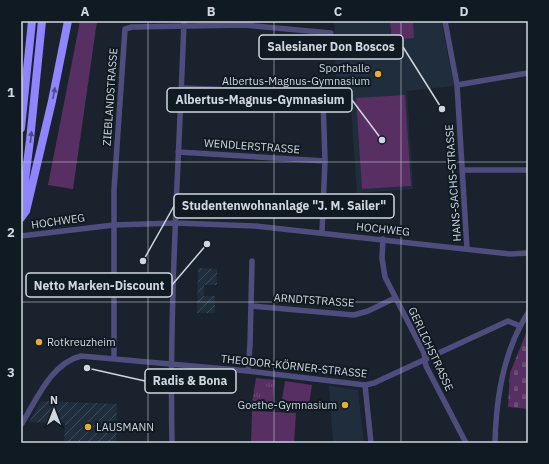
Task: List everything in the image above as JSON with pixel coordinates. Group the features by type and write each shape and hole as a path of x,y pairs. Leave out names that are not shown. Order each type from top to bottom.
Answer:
{"highway":[{"path":"21,128 32,21"},
{"path":"21,212 42,21"},
{"path":"21,218 26,212 40,154 68,21"}],"street":[{"name":"HANS-SACHS-STRASSE","path":"446,21 457,85 467,248"},
{"path":"172,443 171,363 175,223 184,23 244,24 331,33"},
{"name":"ZIEBLANDSTRASSE","path":"114,225 114,190 125,29 132,26 184,23"},
{"path":"457,85 528,73"},
{"path":"181,88 318,93 321,95 323,99 325,161 322,232"},
{"name":"WENDLERSTRASSE","path":"178,152 325,161"},
{"path":"462,170 528,170"},
{"name":"HOCHWEG","path":"21,236 114,225 175,223 255,226 322,232 510,254 528,253"},
{"path":"114,225 114,358"},
{"name":"GERLICHSTRASSE","path":"383,239 382,267 385,277 424,353 426,366 466,443"},
{"path":"248,371 252,306 252,261"},
{"name":"ARNDTSTRASSE","path":"252,306 354,315 368,311 395,298"},
{"path":"495,443 497,408 506,359 520,326 528,313"},
{"name":"THEODOR-KÖRNER-STRASSE","path":"21,425 57,369 81,356 171,363 365,385 374,383 508,321 520,326"},
{"path":"365,385 371,443"}],"shaded area":[{"path":"334,21 441,21 454,86 407,91 413,189 357,193 349,78 336,79"},
{"path":"198,268 217,269 217,285 204,285 204,296 215,296 215,313 197,313"},
{"name":"Goethe-Gymnasium","path":"329,386 358,390 364,443 333,443"},
{"path":"41,401 117,404 116,443 64,443 65,423 29,422"}],"green space":[{"path":"80,21 97,21 73,189 48,185"},
{"path":"390,21 413,21 414,38 392,40"},
{"path":"405,95 411,186 362,189 356,98"},
{"path":"527,331 528,409 508,407 510,373"},
{"path":"256,378 275,380 272,406 252,403"},
{"path":"285,381 312,385 309,404 282,400"},
{"path":"252,411 296,413 294,443 251,443"}],"place":[{"name":"Sporthalle Albertus-Magnus-Gymnasium","path":"378,74"},
{"name":"Salesianer Don Boscos","path":"442,109"},
{"name":"Albertus-Magnus-Gymnasium","path":"382,140"},
{"name":"Netto Marken-Discount","path":"207,244"},
{"name":"Studentenwohnanlage \"J. M. Sailer\"","path":"143,261"},
{"name":"Rotkreuzheim","path":"39,342"},
{"name":"Radis & Bona","path":"87,368"},
{"name":"Goethe-Gymnasium","path":"345,405"},
{"name":"LAUSMANN","path":"88,427"}]}
